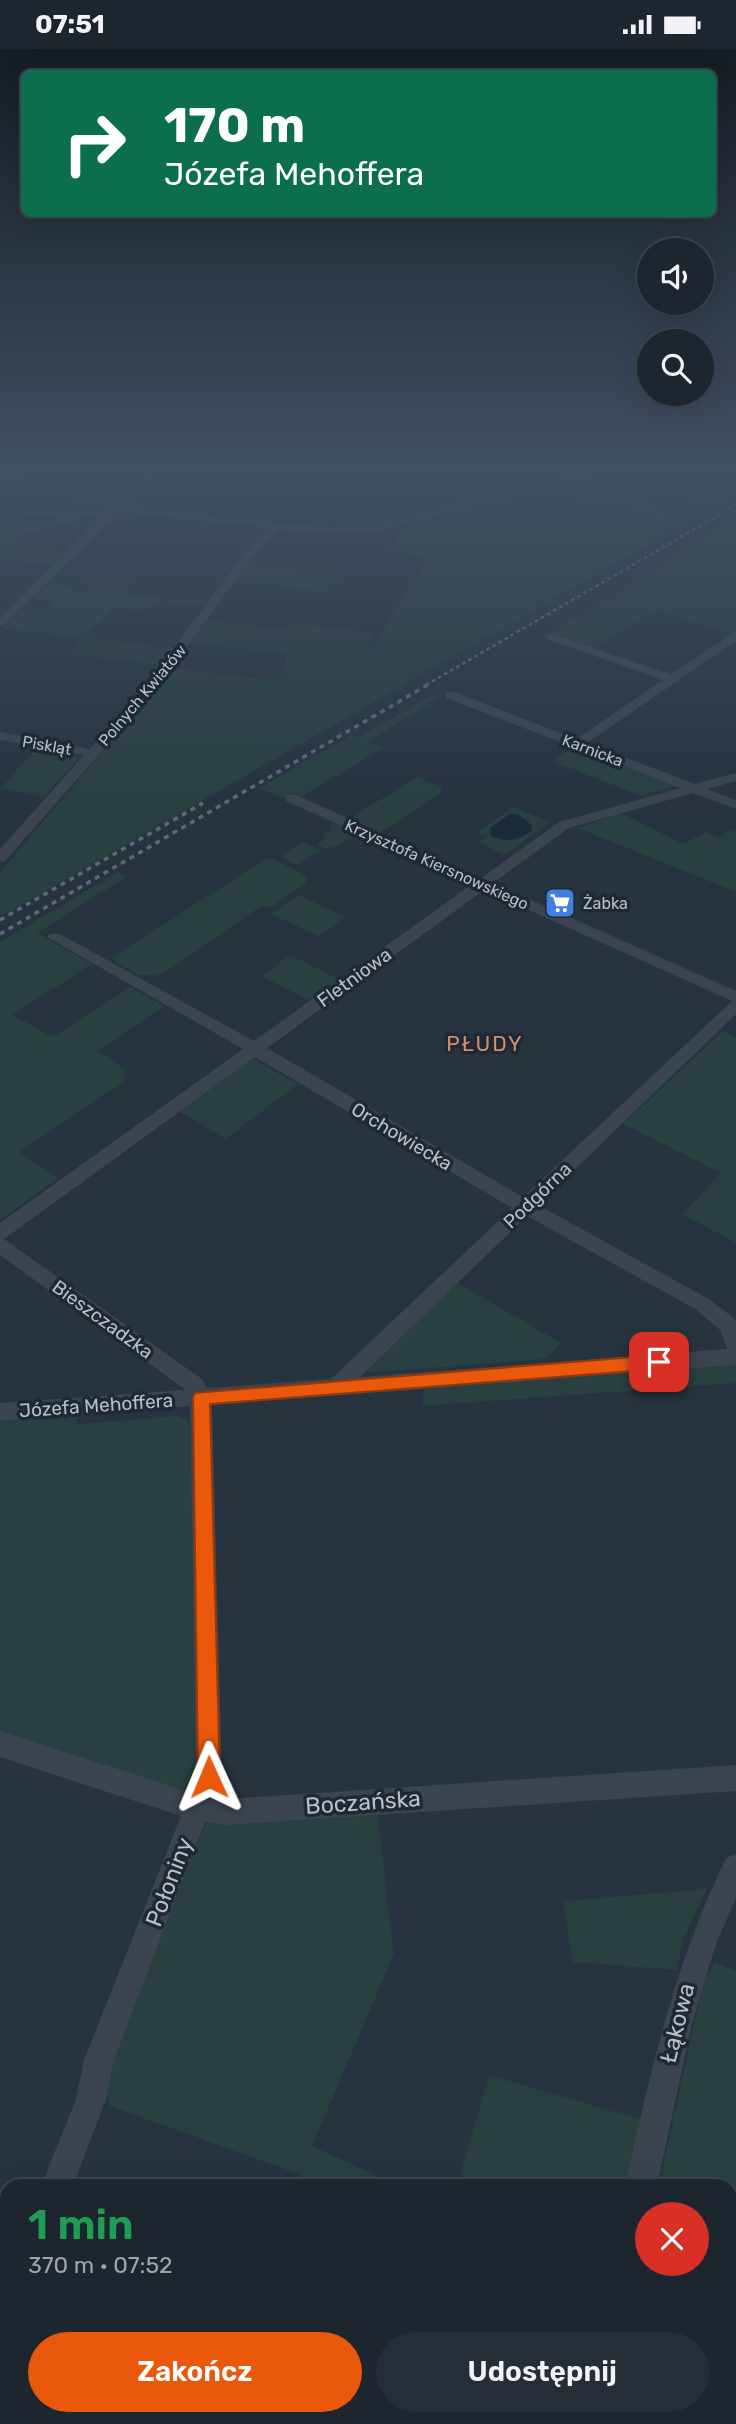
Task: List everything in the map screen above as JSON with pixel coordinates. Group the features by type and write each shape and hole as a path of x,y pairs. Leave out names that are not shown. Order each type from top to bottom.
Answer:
{"street":[{"path":"0,624 47,576"},
{"name":"Polnych Kwiatów","path":"0,858 150,689 233,576"},
{"path":"576,744 736,636"},
{"path":"551,637 673,679"},
{"name":"Karnicka","path":"450,695 736,805"},
{"name":"Piskląt","path":"0,736 93,753"},
{"name":"Fletniowa","path":"0,1233 564,825 736,777"},
{"name":"Krzysztofa Kiersnowskiego","path":"291,798 736,997"},
{"name":"Orchowiecka","path":"55,937 255,1049 524,1207 647,1272 719,1315 729,1326 736,1346"},
{"name":"Podgórna","path":"337,1386 736,1005"},
{"name":"Bieszczadzka","path":"0,1245 195,1385 201,1398"},
{"name":"Józefa Mehoffera","path":"0,1412 736,1357"},
{"name":"Połoniny","path":"60,2179 91,2099 99,2060 209,1777 201,1398"},
{"name":"Boczańska","path":"0,1744 198,1808 226,1812 461,1795 596,1790 736,1778"},
{"name":"Łąkowa","path":"642,2179 664,2075 693,1963 708,1924 736,1868"}],"green space":[{"path":"69,576 136,580 124,594 209,602 155,601 147,611 111,608 86,637 174,649 162,665 70,654 84,638 3,628 25,607 46,610 54,602 33,599 46,585 86,590 95,580"},
{"path":"239,576 341,576 328,592 236,581"},
{"path":"416,576 594,576 0,917 0,872 174,668 279,681 287,654 191,643 208,620 285,630 291,623 375,633 366,648 373,649"},
{"path":"643,576 736,576 736,635 656,609 593,649 549,634"},
{"path":"432,695 440,697 367,742 383,748 301,797 290,796 284,799 259,788 351,735 357,738"},
{"path":"573,747 677,786 641,796 552,761"},
{"path":"35,750 79,758 44,797 0,789"},
{"path":"417,777 442,787 441,793 380,833 349,819"},
{"path":"513,807 550,822 504,856 479,842 486,837 477,833"},
{"path":"621,813 683,844 706,832 718,838 731,830 736,831 736,892 577,828"},
{"path":"335,822 358,833 337,846 325,849 316,845 326,838 322,835 332,829 329,826"},
{"path":"303,842 321,850 298,865 280,857"},
{"path":"269,857 307,876 305,884 272,907 261,906 163,974 138,975 111,958"},
{"path":"118,872 126,877 37,933 92,964 12,1015 53,1037 130,987 164,1006 98,1051 125,1069 124,1081 19,1152 58,1178 0,1220 0,942"},
{"path":"299,895 346,917 319,936 271,914"},
{"path":"290,955 339,979 309,1000 261,976"},
{"path":"723,1031 736,1037 736,1243 682,1214 721,1173 623,1124"},
{"path":"252,1059 298,1084 226,1139 180,1112"},
{"path":"456,1282 561,1343 545,1359 363,1373"},
{"path":"736,1365 736,1383 422,1406 424,1387"},
{"path":"77,1415 77,1424 178,1416 190,1422 202,1763 190,1792 0,1732 0,1421"},
{"path":"377,1811 394,1954 312,2146 385,2179 296,2179 298,2174 110,2106 104,2082 206,1821"},
{"path":"707,1889 683,1939 677,1970 573,1962 563,1901"},
{"path":"715,1962 736,1971 736,2179 661,2179 703,1983"},
{"path":"489,2075 646,2121 632,2179 459,2179"}],"water":[{"path":"510,814 525,819 532,826 531,831 511,840 490,835 490,828"}],"railway":[{"path":"426,685 614,576"},
{"path":"0,934 429,684"},
{"path":"0,920 203,803"}],"place":[{"name":"Żabka","path":"560,903"}],"district":[{"name":"PŁUDY","path":"485,1044"}],"route":[{"path":"209,1777 201,1398 659,1362"}]}
